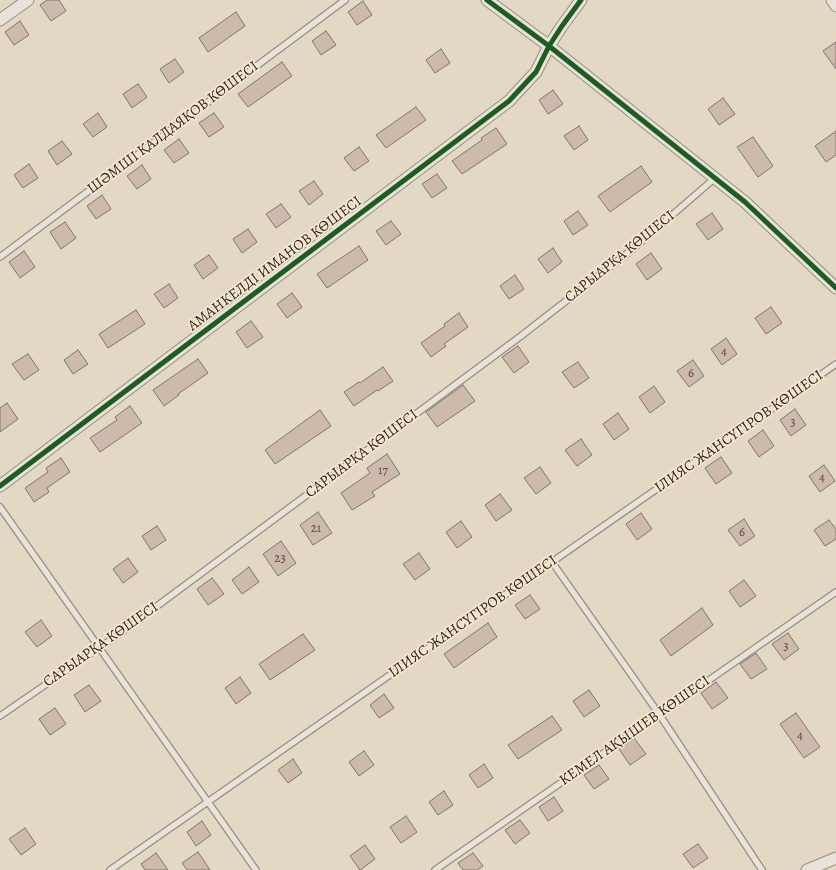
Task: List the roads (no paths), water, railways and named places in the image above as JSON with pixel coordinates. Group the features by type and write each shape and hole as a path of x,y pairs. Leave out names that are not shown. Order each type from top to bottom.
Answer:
{"street":[{"path":"0,20 28,0"},
{"path":"487,0 550,46 745,202 836,288"},
{"name":"АМАНКЕЛДІ ИМАНОВ КӨШЕСІ","path":"0,486 509,101 536,72 562,26 581,0"},
{"path":"832,0 836,6"},
{"path":"807,870 836,858"}],"lane":[{"name":"ШӘМШІ ҚАЛДАЯҚОВ КӨШЕСІ","path":"0,257 345,0"},
{"name":"САРЫАРҚА КӨШЕСІ","path":"0,716 100,647 521,336 634,248 715,178"},
{"name":"ІЛИЯС ЖАНСҮГІРОВ КӨШЕСІ","path":"110,870 836,364"},
{"path":"0,507 209,801 256,870"},
{"path":"552,562 659,714 762,870"},
{"name":"КЕМЕЛ АҚЫШЕВ КӨШЕСІ","path":"434,870 836,592"}]}
